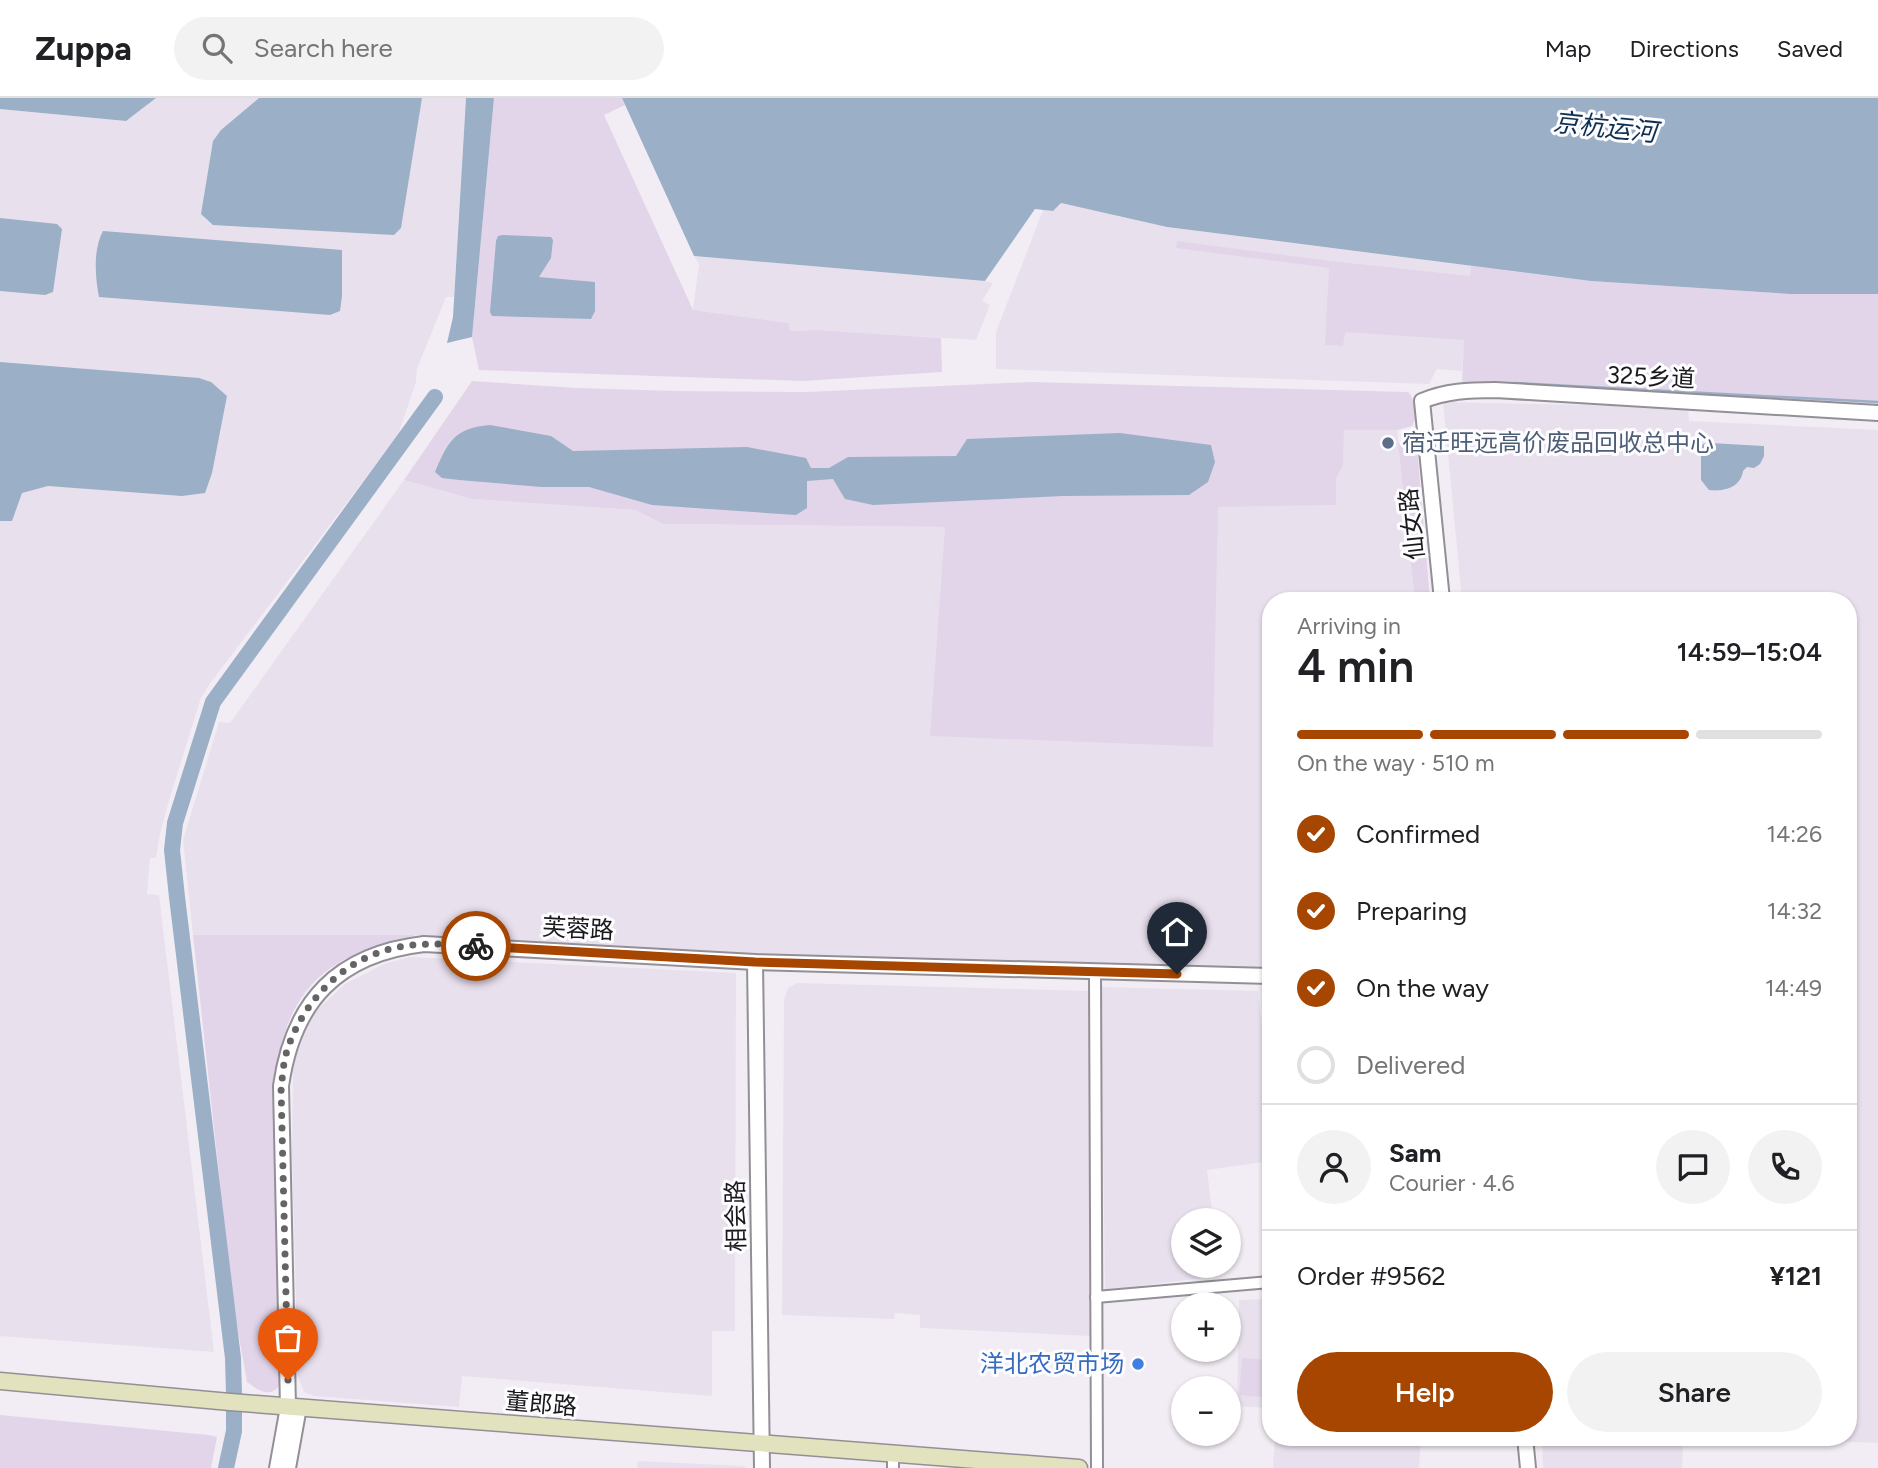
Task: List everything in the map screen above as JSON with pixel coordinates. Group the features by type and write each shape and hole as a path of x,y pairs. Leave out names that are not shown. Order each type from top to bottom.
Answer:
{"main road":[{"name":"董郎路","path":"0,1381 763,1444 893,1461 1079,1468"}],"street":[{"name":"325乡道","path":"1422,401 1441,394 1467,390 1494,390 1878,413"},
{"name":"仙女路","path":"1422,401 1441,592"},
{"name":"芙蓉路","path":"294,1407 281,1086 286,1055 299,1020 323,989 352,966 380,952 424,944 755,962 1262,976"},
{"name":"相会路","path":"755,962 762,1468"},
{"path":"1095,972 1097,1468"},
{"path":"1096,1297 1262,1283"},
{"path":"277,1468 294,1407"},
{"path":"288,1468 294,1407"},
{"path":"1526,1446 1528,1468"}],"shaded area":[{"path":"156,98 466,98 454,297 446,297 417,369 416,382 398,435 201,698 170,797 156,858 150,858 147,894 159,895 214,1352 0,1336 0,109 126,121"},
{"path":"494,98 622,98 625,105 604,115 693,310 789,323 790,331 817,330 941,338 942,372 803,381 479,370 472,337"},
{"path":"1061,203 1167,227 1471,266 1462,371 1437,369 1429,384 996,369 996,332 1043,210 1053,211"},
{"path":"1177,241 1470,276 1471,266 1591,281 1791,294 1878,294 1878,405 1462,382 1464,340 1345,332 1343,346 1325,345 1329,268 1176,248"},
{"path":"694,256 993,283 982,301 990,305 976,340 817,330 789,331 789,323 693,310 699,264"},
{"path":"472,381 676,391 807,392 1031,382 1408,392 1415,414 1412,426 1397,430 1344,430 1343,465 1336,478 1336,505 1218,507 1213,747 930,736 945,527 663,524 635,510 472,499 404,480"},
{"path":"1220,400 1395,409 1414,592 1262,592 1262,970 742,956 427,941 426,935 193,935 183,840 219,722 230,723 404,480 472,499 635,510 663,524 946,527 1212,747"},
{"path":"1443,402 1688,407 1689,421 1878,430 1878,1443 1857,1442 1857,592 1461,592"},
{"path":"1414,442 1417,447 1429,592 1414,592 1398,443"},
{"path":"193,935 416,935 362,952 332,967 307,990 291,1017 281,1048 274,1115 280,1215 281,1384 269,1392 260,1391 247,1382 233,1303"},
{"path":"410,957 736,973 735,1331 712,1331 712,1396 462,1376 459,1407 313,1396 304,1392 298,1376 292,1151 293,1065 296,1047 307,1024 321,1006 345,984 384,964"},
{"path":"797,983 1091,991 1090,1336 920,1328 920,1315 895,1313 894,1319 782,1315 784,1000 788,988"},
{"path":"1101,987 1258,991 1262,1027 1262,1162 1207,1170 1212,1208 1171,1208 1171,1278 1203,1278 1105,1290"},
{"path":"1262,1299 1262,1408 1241,1406 1241,1376 1238,1376 1238,1362 1241,1362 1241,1300"},
{"path":"1242,1358 1262,1359 1262,1397 1241,1395"},
{"path":"0,1415 217,1437 211,1468 0,1468"},
{"path":"1274,1446 1420,1446 1419,1468 1273,1468"},
{"path":"1542,1446 1682,1446 1683,1450 1682,1468 1543,1468"},
{"path":"638,1461 745,1466 745,1468 637,1468"}],"water":[{"path":"0,98 156,98 126,121 0,109"},
{"path":"259,98 422,98 401,228 394,235 213,225 201,214 213,141 221,130"},
{"path":"466,98 494,98 472,337 447,343 453,317"},
{"name":"京杭运河","path":"622,98 1878,98 1878,294 1791,294 1591,281 1167,227 1061,203 1053,211 1035,209 985,281 694,256"},
{"path":"0,218 57,224 62,229 53,292 45,295 0,291"},
{"path":"103,231 342,250 340,311 330,315 99,297 96,263"},
{"path":"498,236 551,237 551,258 539,277 595,282 595,311 591,319 492,316 490,312 496,241"},
{"path":"0,362 199,378 211,382 227,396 212,473 205,493 182,496 48,486 22,493 12,521 0,521"},
{"path":"490,425 551,436 573,451 747,447 806,458 811,468 829,468 848,457 956,456 967,439 1120,433 1211,445 1215,462 1208,482 1189,495 1063,496 873,505 845,499 833,479 807,481 807,508 796,515 652,505 589,487 542,487 459,480 442,478 435,472 454,438 468,429"},
{"path":"1703,444 1764,446 1764,456 1760,464 1754,468 1747,467 1743,471 1735,485 1726,489 1709,490 1701,480 1701,448"}],"waterway":[{"path":"1514,383 1878,402"},
{"path":"234,1394 233,1358 172,850 175,823 213,702 435,397"},
{"path":"226,1468 234,1431 234,1411"}],"way so far":[{"path":"288,1380 281,1086 286,1055 299,1020 323,989 352,966 380,952 424,944 476,946"}],"place":[{"name":"宿迁旺远高价废品回收总中心","path":"1388,443"},
{"name":"洋北农贸市场","path":"1138,1364"}],"route":[{"path":"476,946 755,962 1177,974"}]}
